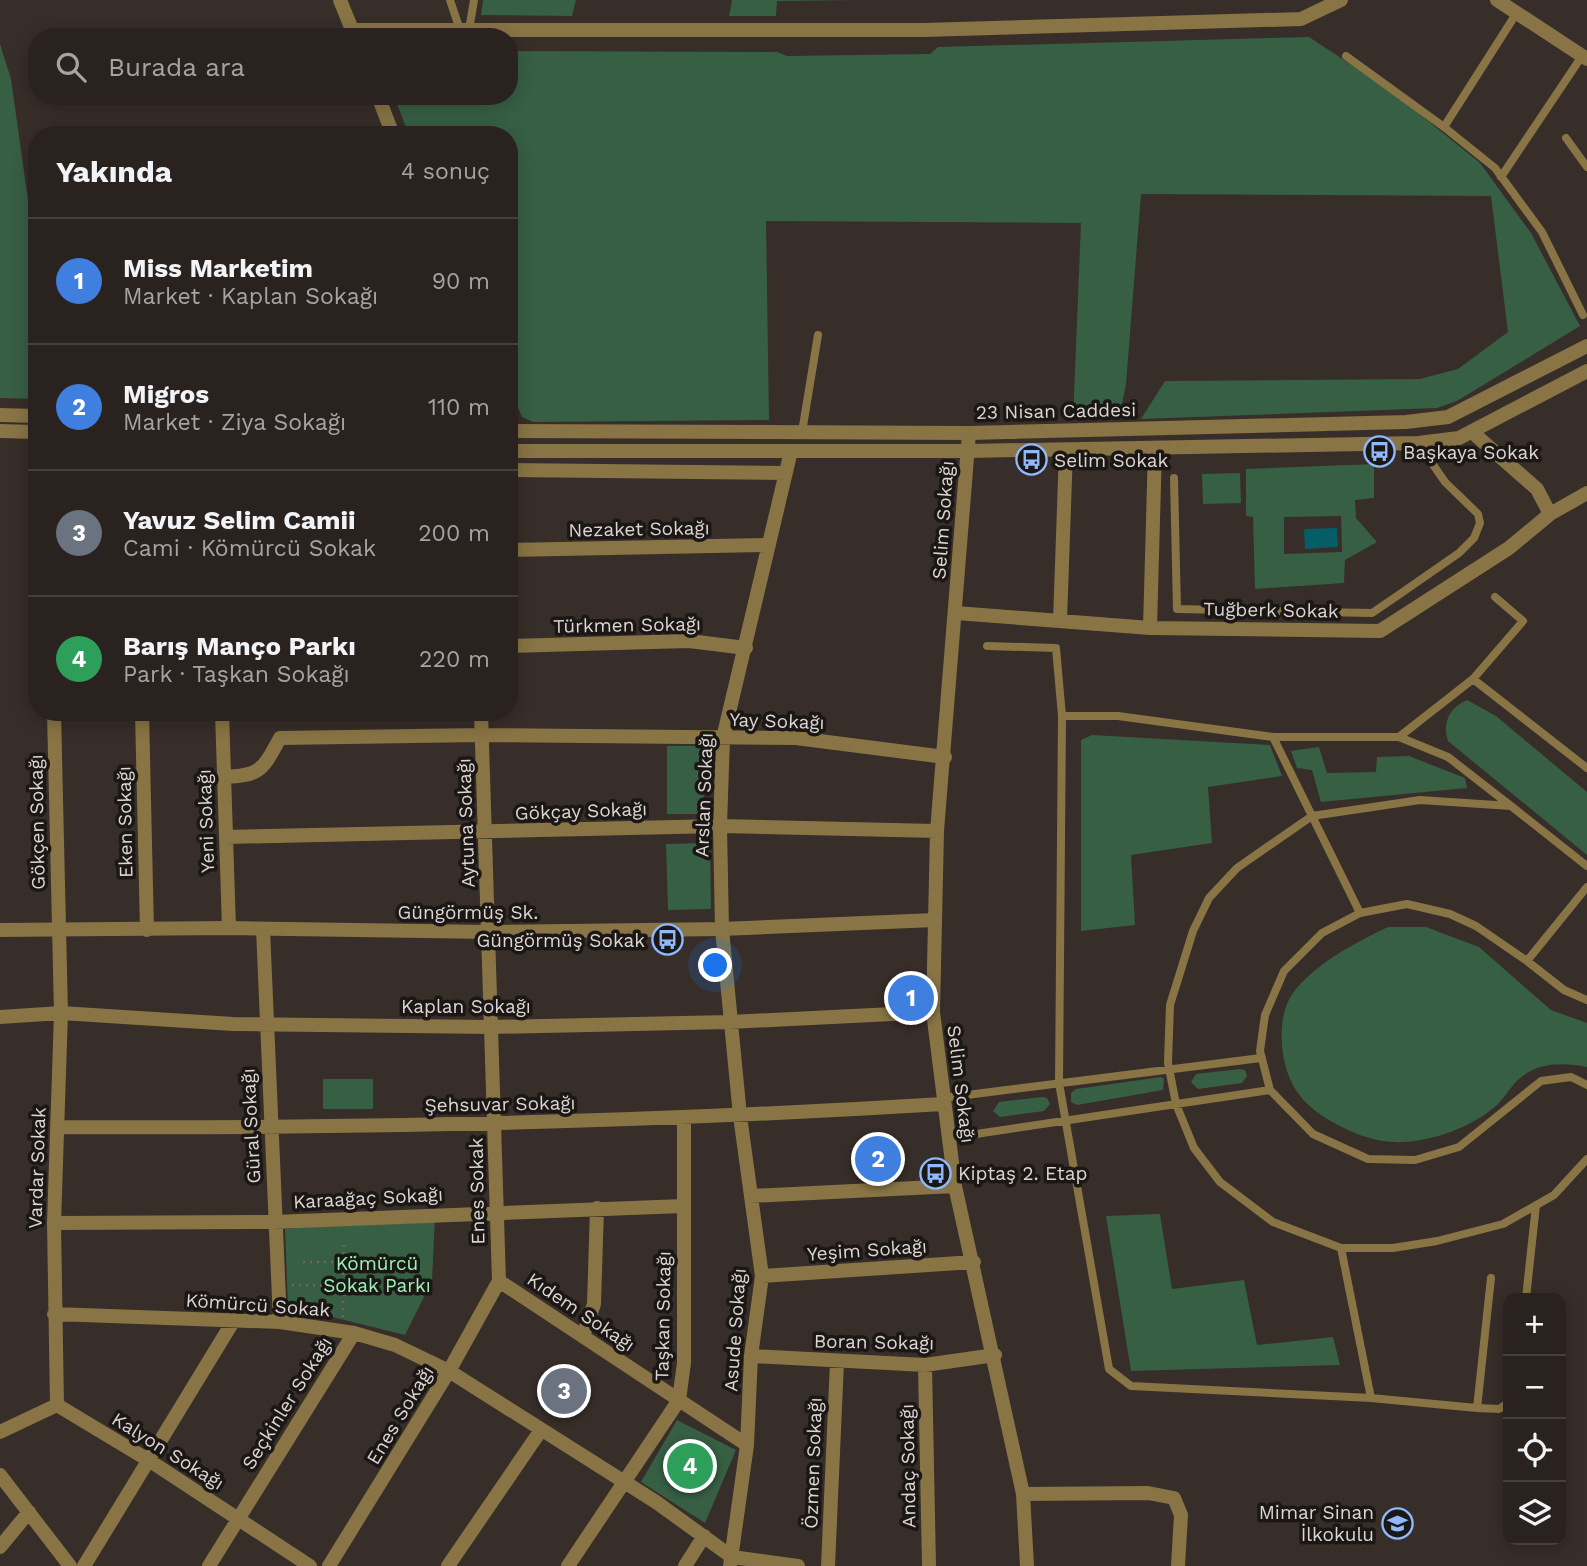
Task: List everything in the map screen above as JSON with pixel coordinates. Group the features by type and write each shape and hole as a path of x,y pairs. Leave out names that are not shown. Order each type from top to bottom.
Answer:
{"street":[{"path":"340,0 352,28"},
{"path":"518,30 924,30 1301,19 1341,0"},
{"path":"1497,0 1585,58"},
{"path":"381,105 390,126"},
{"name":"23 Nisan Caddesi","path":"518,431 969,433 1406,422 1448,416 1587,346"},
{"name":"23 Nisan Caddesi","path":"518,451 968,451 1418,443 1459,438 1587,371"},
{"path":"0,415 28,416"},
{"path":"0,431 28,432"},
{"path":"1472,432 1537,489 1550,514"},
{"name":"Selim Sokağı","path":"969,433 937,831 933,1012 955,1186 1024,1494 1027,1566"},
{"path":"1150,628 1155,448"},
{"path":"1060,621 1066,450"},
{"name":"Arslan Sokağı","path":"730,1022 722,929 720,826 723,738 791,452"},
{"path":"518,470 786,473"},
{"name":"Tuğberk Sokak","path":"956,613 1150,628 1380,631 1509,548 1550,514 1587,493"},
{"name":"Nezaket Sokağı","path":"518,550 769,545"},
{"name":"Türkmen Sokağı","path":"518,646 690,641 746,648"},
{"name":"Gökçen Sokağı","path":"54,721 59,932"},
{"name":"Eken Sokağı","path":"142,721 147,930"},
{"name":"Yeni Sokağı","path":"222,721 229,928"},
{"name":"Aytuna Sokağı","path":"481,721 490,932"},
{"name":"Yay Sokağı","path":"224,777 247,777 263,769 280,738 481,735 796,738 945,757"},
{"name":"Gökçay Sokağı","path":"226,837 720,826 937,831"},
{"name":"Güngörmüş Sk.","path":"0,930 59,932 229,928 490,932 722,929 935,920"},
{"name":"Güral Sokağı","path":"263,929 265,1024 280,1322"},
{"name":"Vardar Sokak","path":"57,1405 54,1223 61,1013 59,932"},
{"name":"Enes Sokak","path":"490,932 495,1211 499,1281"},
{"name":"Kaplan Sokağı","path":"0,1017 61,1013 265,1024 492,1027 730,1022 933,1012"},
{"name":"Asude Sokağı","path":"730,1022 762,1276 751,1356 747,1445 731,1562"},
{"name":"Şehsuvar Sokağı","path":"57,1126 271,1128 684,1118 943,1101"},
{"name":"Taşkan Sokağı","path":"568,1566 679,1401 684,1363 684,1118"},
{"path":"751,1196 955,1186"},
{"name":"Karaağaç Sokağı","path":"54,1223 274,1222 495,1211 683,1206"},
{"path":"583,1336 594,1304 597,1208"},
{"name":"Yeşim Sokağı","path":"762,1276 974,1262"},
{"name":"Kıdem Sokağı","path":"499,1281 747,1445"},
{"name":"Enes Sokağı","path":"330,1566 449,1371 499,1281"},
{"name":"Kömürcü Sokak","path":"54,1314 280,1322 349,1332 395,1345 449,1371 623,1482 704,1536 731,1562"},
{"path":"84,1566 234,1320"},
{"name":"Seçkinler Sokağı","path":"209,1566 349,1332"},
{"name":"Boran Sokağı","path":"751,1356 925,1364 995,1356"},
{"name":"Özmen Sokağı","path":"828,1566 837,1362"},
{"name":"Andaç Sokağı","path":"925,1364 929,1566"},
{"path":"0,1432 57,1405"},
{"name":"Kalyon Sokağı","path":"57,1405 150,1461 310,1566"},
{"path":"448,1566 541,1430"},
{"path":"0,1475 70,1566"},
{"path":"1024,1494 1148,1493 1174,1498 1181,1515 1178,1566"},
{"path":"0,1547 29,1512"},
{"path":"685,1566 704,1536"},
{"path":"731,1562 798,1566"}],"lane":[{"path":"450,0 464,28"},
{"path":"466,28 474,0"},
{"path":"1444,127 1516,13"},
{"path":"1346,56 1444,127 1501,177 1542,232 1583,315"},
{"path":"1501,177 1585,58"},
{"path":"1566,138 1587,167"},
{"path":"802,432 818,335"},
{"path":"1174,478 1177,609 1372,613 1459,553 1474,538 1480,523 1478,514 1445,482 1418,443"},
{"path":"1399,737 1473,679 1523,621 1494,597"},
{"path":"987,646 1056,648 1062,716 1059,1083 1109,1369 1131,1386 1371,1398 1477,1408 1499,1409 1503,1406"},
{"path":"1473,679 1587,768"},
{"path":"1062,716 1118,716 1273,737 1399,737 1448,757 1587,866"},
{"path":"1273,737 1360,913"},
{"path":"1511,806 1420,800 1312,816 1237,868 1209,898 1193,931 1170,1005 1170,1069 1176,1104 1194,1148 1220,1182 1273,1222 1341,1248 1393,1248 1437,1241 1503,1224 1554,1195 1587,1159"},
{"path":"1527,961 1587,887"},
{"path":"1587,1000 1564,990 1476,926 1450,914 1407,904 1360,913 1322,933 1284,971 1265,1015 1261,1058 1270,1090 1312,1135 1368,1159 1415,1160 1459,1146 1541,1081 1571,1077 1587,1084"},
{"path":"943,1101 1059,1083 1261,1058"},
{"path":"949,1138 1270,1090"},
{"path":"1527,1293 1536,1205"},
{"path":"1341,1248 1371,1398"},
{"path":"1477,1408 1491,1278"}],"path":[{"path":"344,1243 344,1286 349,1332"},
{"path":"303,1262 344,1262"},
{"path":"344,1268 390,1269"},
{"path":"278,1285 344,1286"}],"green space":[{"path":"483,0 576,0 572,16 481,15"},
{"path":"732,0 859,0 777,1 776,16 729,16"},
{"path":"1309,37 1391,91 1480,163 1531,233 1580,326 1457,401 1437,408 1141,419 1165,381 1420,379 1458,369 1508,332 1491,196 1141,194 1126,384 1119,419 1073,419 1081,223 766,221 769,420 533,422 522,417 518,407 518,126 406,126 397,105 518,105 518,51 777,52 787,56 930,54 938,47"},
{"path":"0,44 11,79 28,200 28,399 0,398"},
{"path":"1374,464 1374,498 1355,500 1356,518 1377,542 1345,560 1344,583 1255,589 1253,517 1246,516 1246,469","holes":["1341,516 1342,552 1284,554 1284,517"]},
{"path":"1240,473 1241,503 1203,504 1202,474"},
{"path":"1467,700 1496,716 1587,792 1587,855 1448,741 1448,717 1456,707"},
{"path":"1092,735 1270,745 1282,776 1208,787 1212,843 1131,855 1135,925 1081,931 1081,740"},
{"path":"667,746 703,746 704,814 667,814"},
{"path":"1319,747 1327,773 1376,772 1377,757 1409,756 1465,778 1467,788 1321,802 1312,770 1297,768 1291,751"},
{"path":"710,843 711,909 668,910 666,844"},
{"path":"1388,927 1426,927 1479,947 1551,1010 1587,1023 1587,1067 1557,1064 1530,1071 1486,1114 1459,1129 1428,1139 1397,1142 1376,1140 1335,1124 1319,1114 1298,1093 1285,1065 1282,1029 1287,1004 1305,979 1327,961"},
{"path":"1245,1070 1247,1076 1242,1083 1198,1089 1191,1082 1196,1074"},
{"path":"1161,1077 1164,1079 1163,1090 1077,1105 1071,1102 1071,1093 1076,1089"},
{"path":"323,1079 373,1079 373,1109 323,1109"},
{"path":"1047,1098 1050,1104 1044,1111 1000,1117 993,1111 999,1102"},
{"path":"1160,1214 1172,1289 1244,1280 1257,1345 1333,1337 1340,1365 1131,1371 1106,1216"},
{"name":"Kömürcü Sokak Parkı","path":"435,1218 432,1281 405,1335 288,1306 285,1229"},
{"path":"677,1420 736,1450 705,1523 641,1482"}],"water":[{"path":"1337,528 1338,547 1305,549 1304,529"}],"place":[{"name":"Başkaya Sokak","path":"1380,452"},
{"name":"Selim Sokak","path":"1031,460"},
{"name":"Güngörmüş Sokak","path":"668,940"},
{"name":"Miss Marketim","path":"911,998"},
{"name":"Migros","path":"878,1159"},
{"name":"Kiptaş 2. Etap","path":"935,1173"},
{"name":"Yavuz Selim Camii","path":"564,1391"},
{"name":"Barış Manço Parkı","path":"690,1466"},
{"name":"Mimar Sinan İlkokulu","path":"1397,1523"}]}
